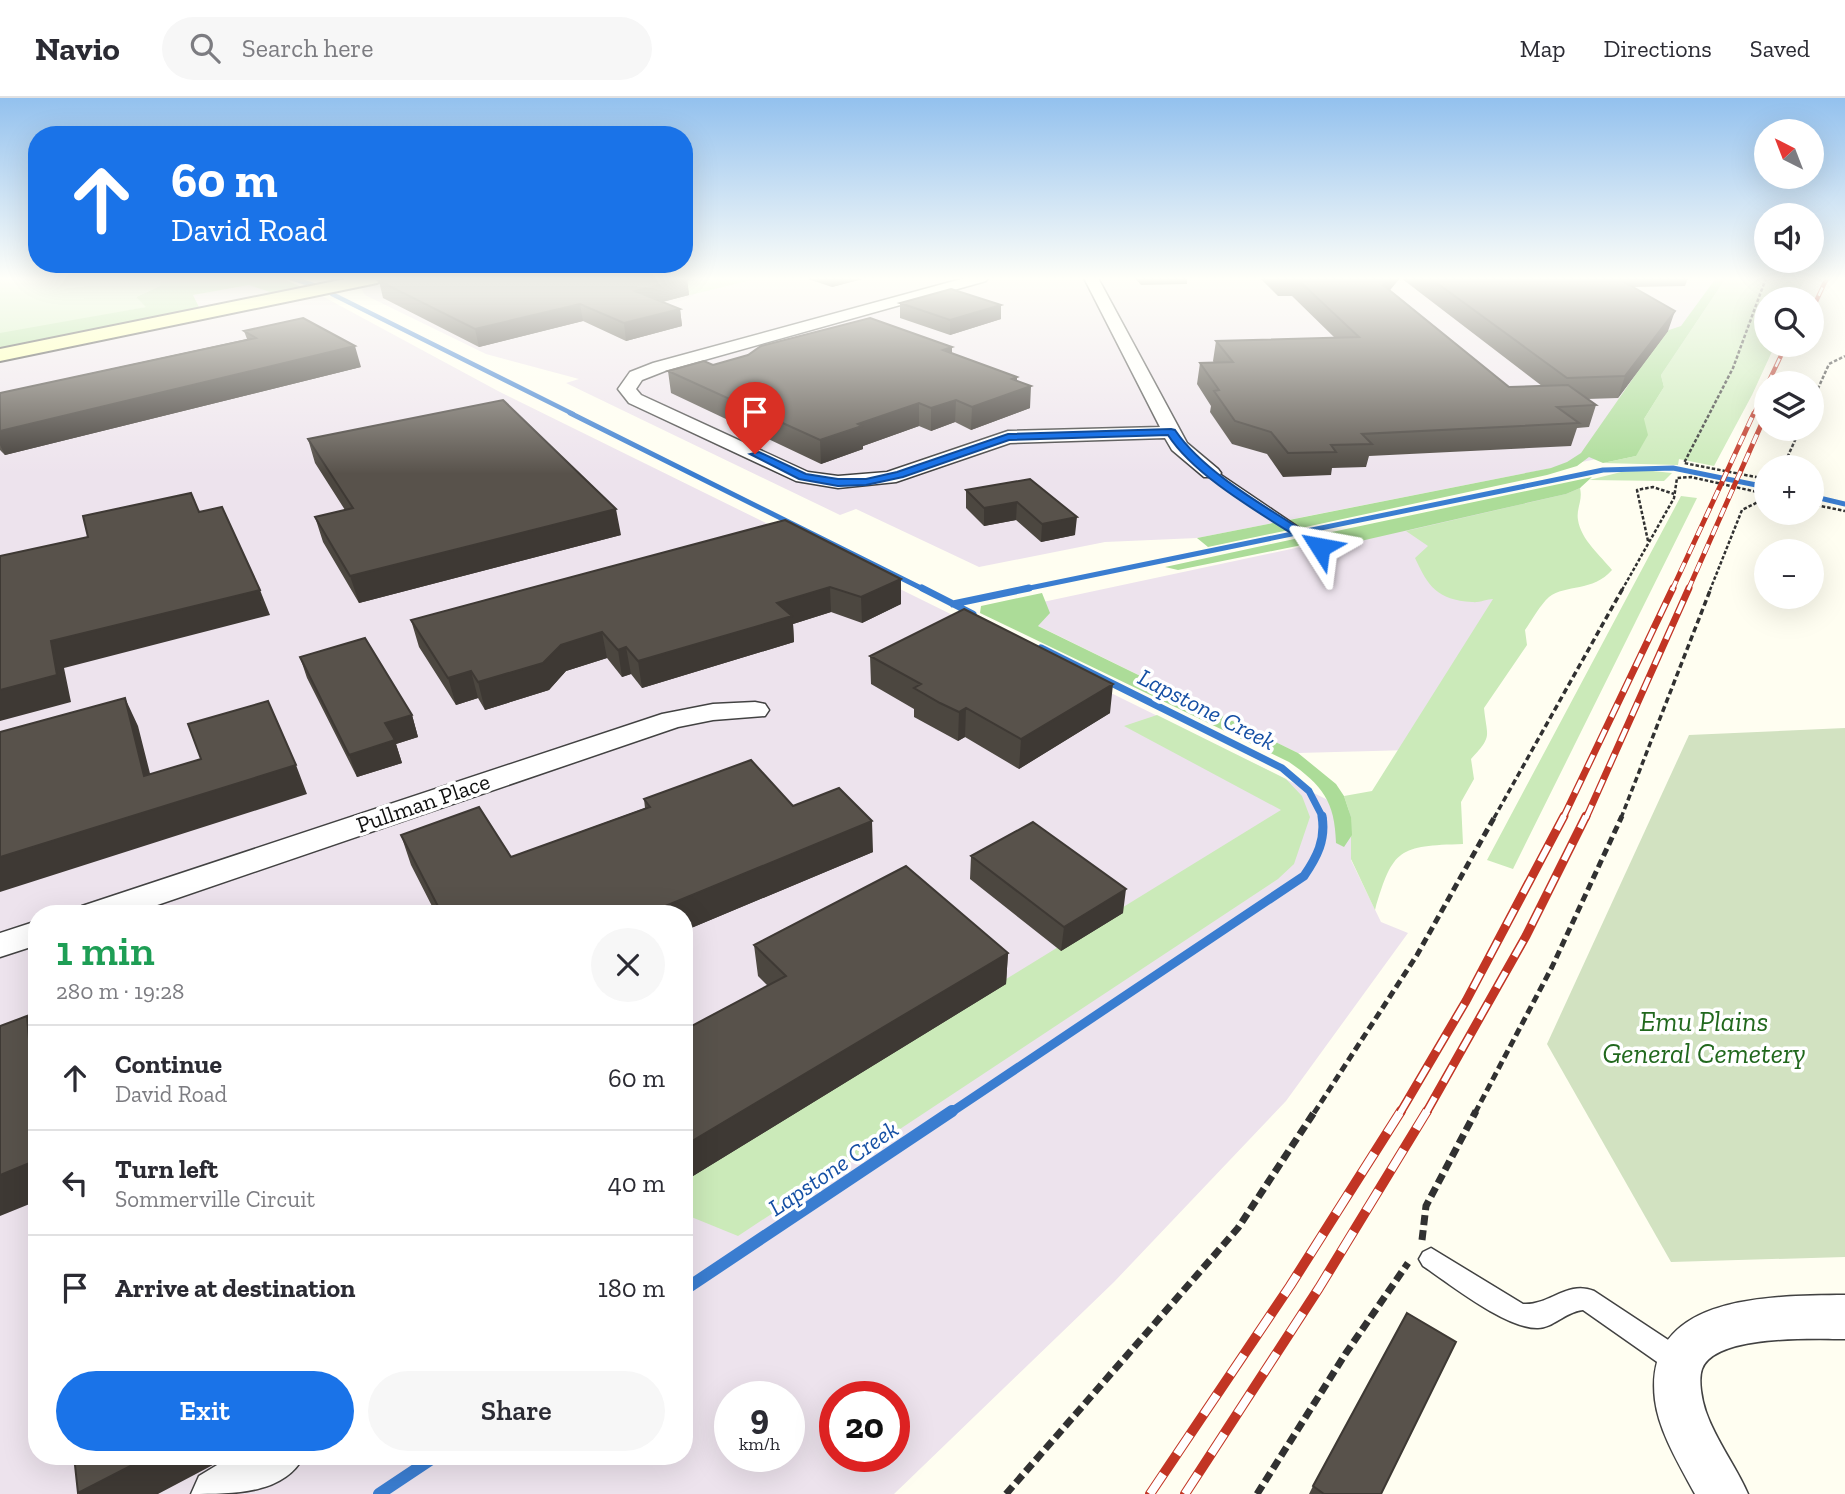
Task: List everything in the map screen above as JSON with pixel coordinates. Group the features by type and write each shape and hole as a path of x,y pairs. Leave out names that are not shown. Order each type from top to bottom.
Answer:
{"main road":[{"path":"0,355 58,343"}],"street":[{"path":"743,343 659,366 636,376 627,389 635,399 803,477 838,482 889,478 1008,437 1171,432"},
{"path":"1125,343 1171,432 1183,450 1210,473"},
{"name":"Pullman Place","path":"121,905 672,720 713,712 755,710"},
{"path":"0,945 28,936"},
{"path":"1722,1494 1679,1402 1677,1380 1681,1363 1690,1347 1716,1329 1734,1323 1758,1319 1845,1317"},
{"path":"217,1494 264,1465"}],"lane":[{"path":"1210,473 1320,547"},
{"path":"1423,1256 1519,1315 1540,1317 1566,1301 1586,1299 1681,1363"}],"path":[{"path":"1742,343 1733,368 1684,463 1754,477"},
{"path":"1824,375 1829,364 1845,356"},
{"path":"1691,477 1695,465"},
{"path":"1006,1494 1238,1228 1417,955 1648,542 1674,494 1677,478 1691,477 1754,493"},
{"path":"1648,542 1637,490 1653,487 1674,494"},
{"path":"1257,1494 1346,1353 1423,1256 1426,1206 1552,967 1630,799 1742,510 1754,503"},
{"path":"1824,507 1845,511"}],"shaded area":[{"path":"92,343 409,343 498,391 1391,831 1351,860 1381,922 1408,933 1286,1101 1114,1282 894,1494 0,1494 0,362"},
{"path":"464,343 1683,343 1607,457 1197,538 1105,542 979,567 856,509 840,515 566,383 579,379 486,354"},
{"path":"1581,487 1410,750 1298,753 1006,610"}],"green space":[{"path":"0,343 29,343 0,349"},
{"path":"1658,343 1682,343 1661,375 1664,387 1644,419 1648,435 1636,456 1603,463 1589,457 1577,466 1547,475 1301,528 1289,520 1551,468 1581,453"},
{"path":"1682,343 1754,343 1754,357 1769,357 1763,371 1754,371 1754,391 1714,466 1679,459 1678,465 1603,463 1636,456 1644,419 1664,387 1661,375"},
{"path":"1643,470 1672,473 1664,481 1589,480 1621,472"},
{"path":"1592,477 1580,488 1566,494 1330,548 1313,536"},
{"path":"1580,488 1580,527 1587,541 1612,570 1597,582 1556,593 1539,608 1525,630 1527,645 1484,708 1487,736 1471,759 1474,779 1461,802 1463,844 1425,846 1402,854 1387,874 1375,910 1351,859 1351,817 1344,796 1372,791 1493,599 1460,601 1435,590 1415,558 1428,546 1406,531 1566,494"},
{"path":"1681,496 1697,498 1513,869 1487,860"},
{"path":"1278,522 1289,530 1208,547 1197,538"},
{"path":"1299,538 1307,544 1178,570 1165,567"},
{"path":"1042,593 1050,613 1038,626 1298,753 1336,784 1344,796 1351,817 1352,835 1344,847 1336,843 1333,816 1324,795 1310,778 1289,762 980,613 981,606"},
{"path":"1157,715 1286,779 1302,796 1310,817 1294,864 1278,879 738,1236 693,1218 693,1171 1281,810 1124,726"},
{"name":"Emu Plains General Cemetery","path":"1845,728 1845,1257 1671,1262 1547,1044 1689,735"}],"building":[{"path":"232,343 350,343 355,346 0,431 0,393"},
{"path":"772,343 941,343 952,347 943,350 1017,377 1012,379 1031,386 972,407 956,400 931,408 919,403 820,440 668,371 704,361 713,365 748,355 761,346"},
{"path":"1218,343 1455,343 1509,387 1568,385 1596,405 1557,407 1579,423 1362,434 1372,444 1331,445 1336,452 1288,453 1271,432 1235,421 1214,391 1219,390 1200,363 1233,362"},
{"path":"1519,343 1650,343 1625,376 1567,378"},
{"path":"503,400 616,509 350,576 315,517 353,508 308,439"},
{"path":"1030,479 1077,517 1042,524 1017,502 984,508 966,490"},
{"path":"191,493 199,512 222,507 260,590 51,641 57,675 0,690 0,556 88,537 83,516"},
{"path":"785,520 901,579 861,597 830,587 777,603 792,616 638,661 626,647 618,650 602,632 561,645 543,663 478,682 471,671 448,678 411,620"},
{"path":"964,609 1113,684 1021,739 966,708 959,712 940,703 914,688 921,684 870,656"},
{"path":"365,638 412,715 385,723 395,740 349,755 300,657"},
{"path":"125,698 144,776 201,759 188,724 268,701 296,765 0,857 0,732"},
{"path":"751,760 793,806 839,788 872,821 668,905 437,905 401,835 479,807 511,857 650,807 644,799"},
{"path":"1033,822 1126,889 1064,927 971,856"},
{"path":"906,866 1008,953 693,1140 693,1025 786,976 754,945"},
{"path":"27,1016 28,1164 0,1175 0,1026"},
{"path":"1407,1313 1456,1342 1381,1494 1324,1494 1313,1486"},
{"path":"75,1465 132,1465 78,1493"}],"waterway":[{"name":"Lapstone Creek","path":"431,343 573,414"},
{"name":"Lapstone Creek","path":"570,413 925,590"},
{"path":"1020,590 1603,470 1673,468 1754,485"},
{"path":"1824,499 1845,504"},
{"name":"Lapstone Creek","path":"922,588 953,604"},
{"path":"953,604 1029,588"},
{"name":"Lapstone Creek","path":"953,604 973,614"},
{"name":"Lapstone Creek","path":"1041,648 1282,768 1309,791 1322,816"},
{"name":"Lapstone Creek","path":"950,1113 1304,876 1319,848 1323,833 1322,816"},
{"name":"Lapstone Creek","path":"693,1284 952,1111"},
{"name":"Lapstone Creek","path":"379,1494 422,1465"}],"railway":[{"path":"1774,371 1780,357"},
{"path":"1672,590 1754,413"},
{"path":"1688,590 1754,441"},
{"path":"1564,817 1673,588"},
{"path":"1586,818 1689,588"},
{"path":"1426,1113 1526,936 1586,816"},
{"path":"1400,1113 1466,1001 1564,817"},
{"path":"1150,1494 1290,1286 1401,1111"},
{"path":"1185,1494 1319,1288 1427,1111"}],"route":[{"path":"755,454 803,477 838,482 866,482 899,475 1008,437 1171,432 1179,446 1210,473 1320,547"}]}
